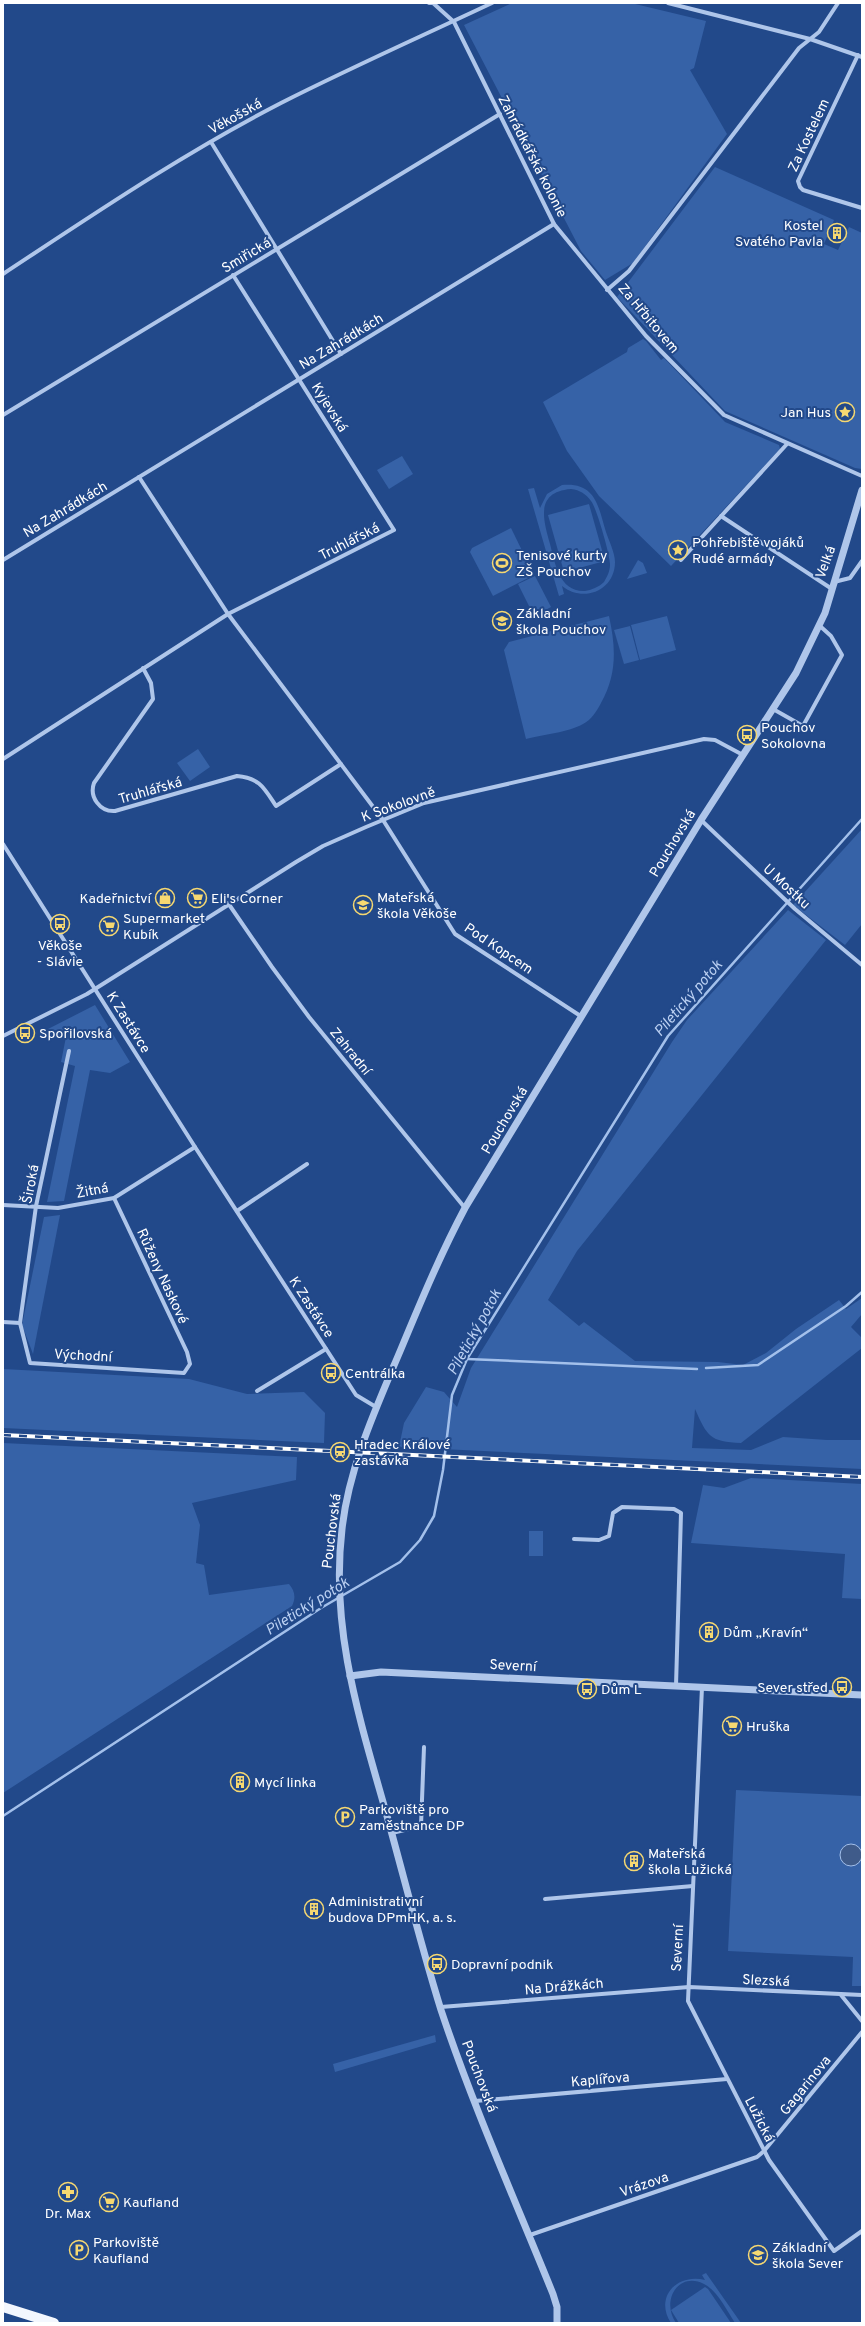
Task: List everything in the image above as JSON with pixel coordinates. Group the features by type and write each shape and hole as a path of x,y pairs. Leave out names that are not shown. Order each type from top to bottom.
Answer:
{"main road":[{"path":"3,2307 54,2323"}],"street":[{"path":"429,3 433,4 454,22"},
{"name":"Věkošská","path":"3,274 119,197 211,142 282,103 492,3"},
{"path":"668,3 810,39"},
{"name":"Za Hřbitovem","path":"838,3 819,32 794,54 629,270 607,290 646,336 724,415 862,476"},
{"name":"Zahrádkářská kolonie","path":"454,22 554,224 607,290"},
{"name":"Za Kostelem","path":"810,39 860,56 798,181 803,190 862,208"},
{"name":"Smiřická","path":"3,415 500,114"},
{"path":"211,142 341,354"},
{"name":"Na Zahrádkách","path":"3,560 554,224"},
{"name":"Kyjevská","path":"233,275 394,530"},
{"path":"681,560 787,444"},
{"path":"139,477 228,614 383,820"},
{"name":"Velká","path":"721,516 833,585 862,490"},
{"name":"Truhlářská","path":"3,759 228,614 394,530"},
{"path":"833,585 850,578 862,560"},
{"name":"Pouchovská","path":"557,2323 555,2301 475,2100 441,2007 392,1833 350,1676 340,1624 338,1580 342,1527 348,1492 376,1407 445,1245 465,1208 701,820 796,673 820,626 833,585"},
{"path":"773,709 803,726 842,655 831,636 820,626"},
{"name":"Truhlářská","path":"143,668 151,683 153,699 91,790 100,806 108,810 115,811 237,776 252,778 262,786 276,806 341,764"},
{"name":"K Sokolovně","path":"95,989 228,903 323,846 424,803 704,739 714,740 742,755"},
{"name":"Pod Kopcem","path":"383,820 455,934 582,1017"},
{"name":"U Mostku","path":"701,820 778,894 862,965"},
{"name":"K Zastávce","path":"3,844 195,1148 326,1349 356,1394 376,1407"},
{"name":"Zahradní","path":"228,903 272,968 309,1017 465,1208"},
{"path":"3,1036 95,989"},
{"name":"Široká","path":"20,1323 36,1206 69,1051"},
{"name":"Žitná","path":"3,1205 58,1208 114,1198 195,1148"},
{"path":"237,1211 308,1164"},
{"name":"Růženy Naskové","path":"114,1198 187,1352 190,1364"},
{"path":"3,1322 20,1323"},
{"name":"Východní","path":"20,1323 30,1363 184,1372 190,1364"},
{"path":"257,1391 326,1349"},
{"path":"574,1539 599,1540 609,1536 613,1513 622,1507 674,1509 681,1513 676,1686"},
{"name":"Severní","path":"350,1676 381,1672 862,1695"},
{"name":"Severní","path":"689,1987 702,1687"},
{"path":"392,1833 421,1826 424,1747"},
{"path":"545,1899 693,1886"},
{"name":"Na Drážkách","path":"441,2007 689,1987"},
{"name":"Slezská","path":"689,1987 862,1995"},
{"name":"Lužická","path":"689,1987 688,2001 764,2151 834,2251 862,2231"},
{"path":"842,1995 862,2021"},
{"name":"Gagarinova","path":"764,2151 862,2032"},
{"name":"Kaplířova","path":"475,2100 728,2079"},
{"name":"Vrázova","path":"530,2235 753,2159 764,2151"}],"shaded area":[{"path":"512,3 631,3 706,21 694,68 690,70 727,134 633,263 605,280 581,251 464,25"},
{"path":"715,167 834,220 824,244 838,250 849,227 862,233 862,469 855,468 725,411 617,297"},
{"path":"643,339 661,360 664,358 725,422 779,445 780,449 671,566 599,496 567,451 543,402 627,352 628,348"},
{"path":"402,456 413,474 389,489 377,470"},
{"path":"562,485 573,485 582,487 594,498 601,513 615,558 614,572 604,587 588,594 579,594 562,586 564,594 559,596 528,489 534,488 540,508 547,494","holes":["574,490 585,494 593,505 603,532 610,560 609,569 604,582 595,588 585,591 576,590 569,587 560,575 554,560 544,516 544,508 552,495 559,491"]},
{"path":"589,504 605,561 564,572 548,515"},
{"name":"Tenisové kurty ZŠ Pouchov","path":"511,528 534,575 493,596 470,552 472,548"},
{"path":"638,560 643,563 647,573 627,579"},
{"path":"535,576 551,607 534,616 518,584"},
{"path":"609,616 613,639 614,661 610,682 596,712 589,720 577,727 526,739 504,650 509,642"},
{"path":"667,616 676,650 640,660 631,625"},
{"path":"630,626 639,660 624,664 614,630"},
{"path":"198,749 210,767 190,781 177,763"},
{"path":"862,829 862,924 845,945 793,905"},
{"path":"788,910 826,940 577,1251 548,1300 579,1326 584,1322 635,1361 718,1362 743,1365 766,1353 796,1329 839,1300 846,1309 862,1298 862,1314 851,1327 862,1338 862,1348 741,1443 722,1441 711,1436 703,1426 695,1409 692,1448 751,1450 783,1437 827,1440 862,1440 862,1469 399,1447 404,1423 426,1387 444,1392 457,1407 471,1368 672,1042 687,1020"},
{"path":"95,1005 130,1062 110,1073 90,1070 64,1201 47,1202 75,1066 61,1062 67,1032 48,1029"},
{"path":"60,1215 33,1354 22,1325 44,1217"},
{"path":"3,1369 189,1379 247,1394 304,1392 325,1413 324,1443 3,1428"},
{"path":"3,1443 297,1457 296,1480 192,1503 200,1525 196,1563 204,1565 209,1595 289,1584 293,1589 294,1595 292,1606 3,1793"},
{"path":"751,1478 862,1484 862,1599 842,1598 845,1554 691,1543 703,1485 724,1488"},
{"path":"529,1531 543,1531 543,1556 529,1556"},
{"path":"736,1790 862,1796 862,1986 852,1986 853,1957 728,1951"},
{"path":"851,1844 859,1847 862,1855 859,1863 851,1866 843,1863 840,1855 843,1847"},
{"path":"435,2035 436,2042 335,2072 333,2064"},
{"path":"706,2273 741,2323 735,2323 722,2302 709,2287 695,2281 687,2281 680,2284 672,2297 670,2305 676,2323 671,2323 666,2313 665,2304 671,2289 685,2280 705,2280 702,2275"},
{"path":"705,2287 708,2289 731,2323 679,2323 671,2310"}],"waterway":[{"name":"Piletický potok","path":"3,1816 321,1608 400,1562 420,1540 434,1516 443,1470 452,1395 467,1359 668,1036 862,819"},
{"path":"706,1368 758,1365 846,1306 862,1292"},
{"path":"467,1359 697,1369"}],"railway":[{"path":"3,1435 862,1477"}],"place":[{"name":"Kostel Svatého Pavla","path":"837,233"},
{"name":"Jan Hus","path":"845,412"},
{"name":"Pohřebiště vojáků Rudé armády","path":"678,550"},
{"name":"Tenisové kurty ZŠ Pouchov","path":"502,563"},
{"name":"Základní škola Pouchov","path":"502,621"},
{"name":"Pouchov Sokolovna","path":"747,735"},
{"name":"Kadeřnictví","path":"165,898"},
{"name":"Eli's Corner","path":"197,898"},
{"name":"Mateřská škola Věkoše","path":"363,905"},
{"name":"Věkoše - Slávie","path":"60,924"},
{"name":"Supermarket Kubík","path":"109,926"},
{"name":"Spořilovská","path":"25,1033"},
{"name":"Centrálka","path":"331,1373"},
{"name":"Hradec Králové zastávka","path":"340,1452"},
{"name":"Dům „Kravín“","path":"709,1632"},
{"name":"Sever střed","path":"842,1687"},
{"name":"Dům L","path":"587,1689"},
{"name":"Hruška","path":"732,1726"},
{"name":"Mycí linka","path":"240,1782"},
{"name":"Parkoviště pro zaměstnance DP","path":"345,1817"},
{"name":"Mateřská škola Lužická","path":"634,1861"},
{"name":"Administrativní budova DPmHK, a. s.","path":"314,1909"},
{"name":"Dopravní podnik","path":"437,1964"},
{"name":"Dr. Max","path":"68,2192"},
{"name":"Kaufland","path":"109,2202"},
{"name":"Parkoviště Kaufland","path":"79,2250"},
{"name":"Základní škola Sever","path":"758,2255"}]}
